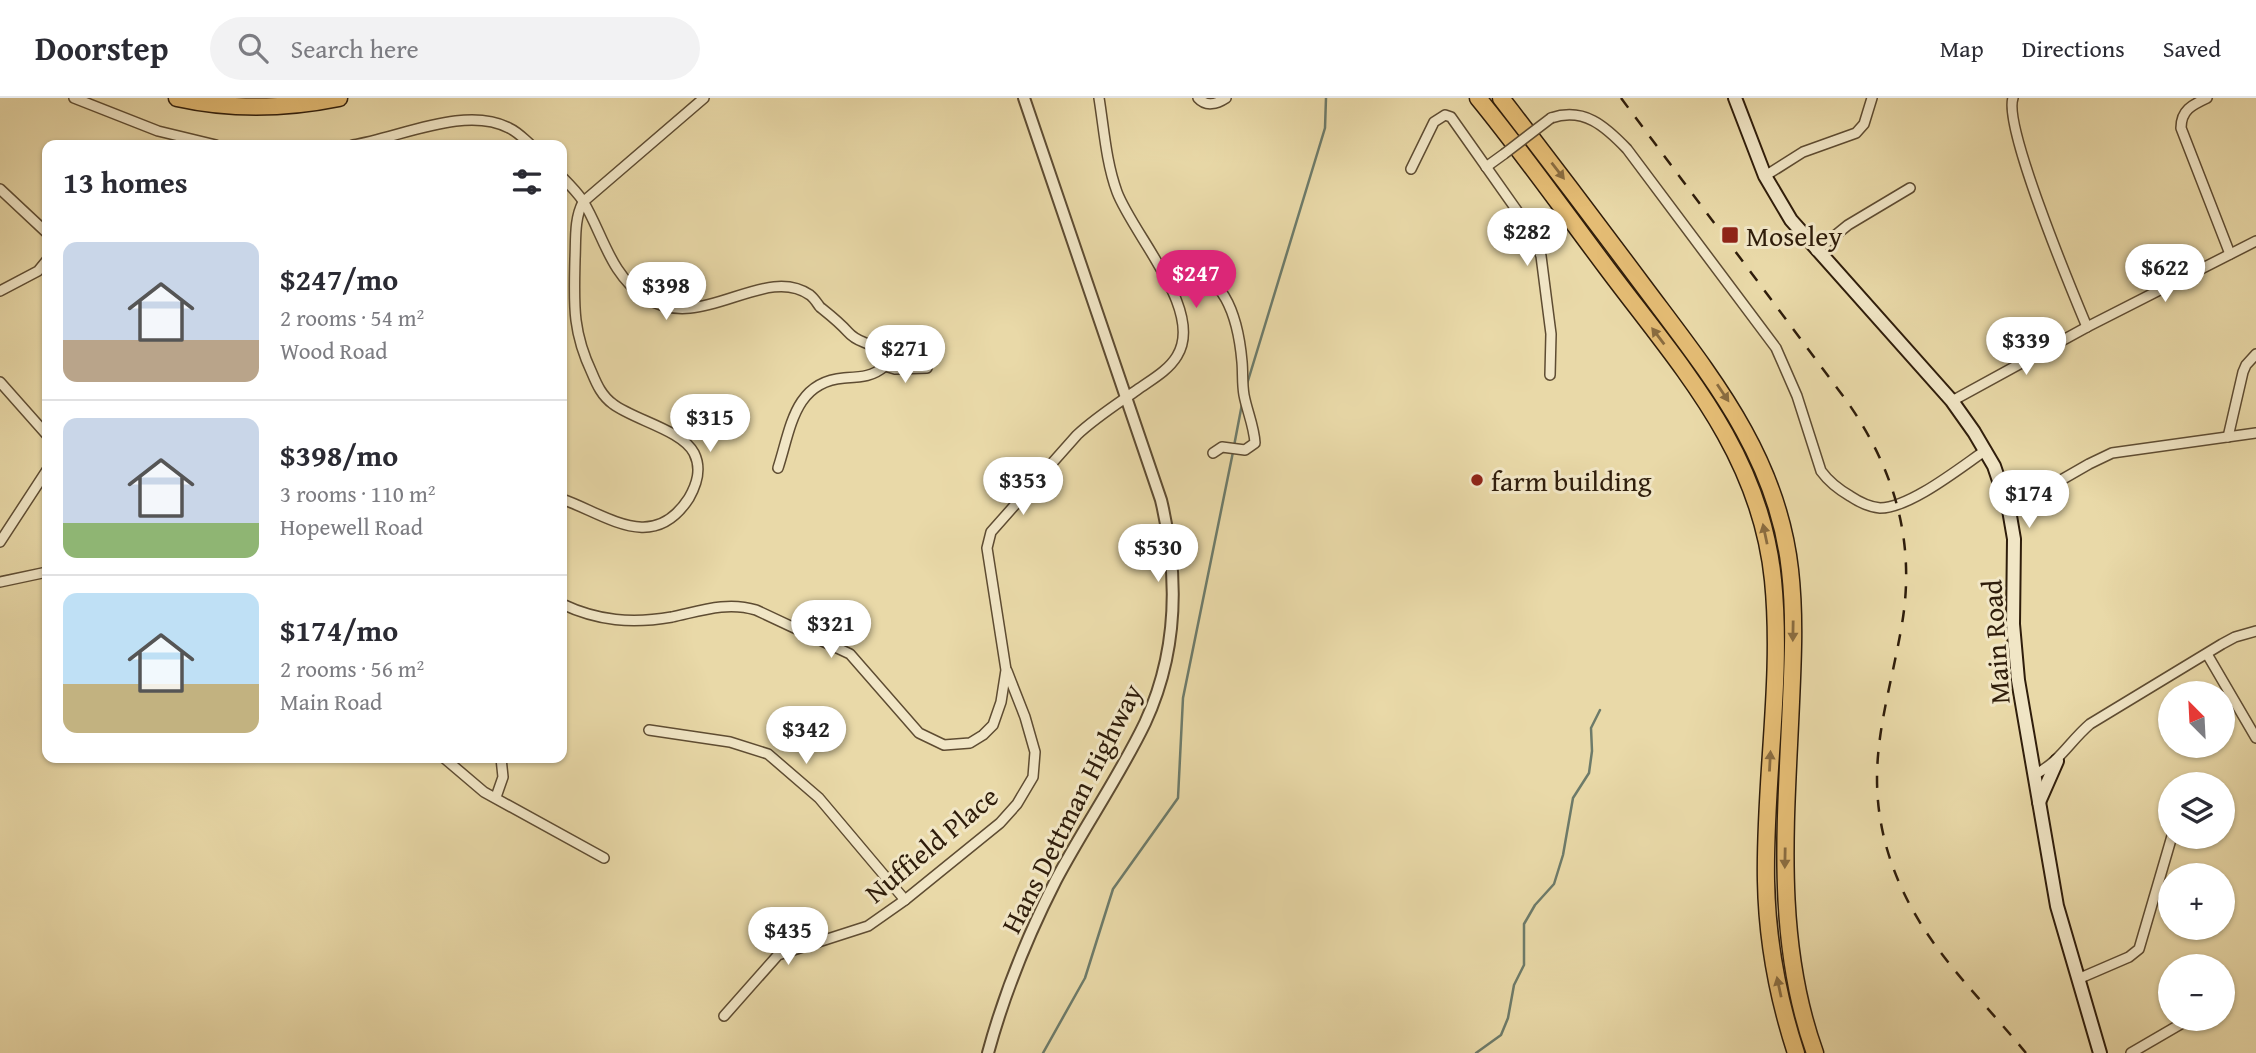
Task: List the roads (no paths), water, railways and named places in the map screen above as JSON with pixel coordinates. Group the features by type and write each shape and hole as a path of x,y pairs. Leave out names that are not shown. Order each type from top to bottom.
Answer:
{"highway":[{"path":"177,98 234,107 313,103 339,98"},
{"path":"1478,98 1702,395 1735,449 1755,497 1769,549 1775,608 1766,881 1769,927 1777,980 1796,1053"},
{"path":"1501,98 1714,381 1750,439 1774,495 1785,533 1794,619 1785,907 1796,984 1815,1053"}],"main road":[{"name":"Main Road","path":"1735,98 1765,176 1791,220 1952,401 1986,450 2000,479 2010,510 2014,539 2014,648 2051,881 2100,1053"},
{"path":"2039,802 2057,761"}],"street":[{"path":"74,98 158,131 195,140"},
{"path":"567,501 623,525 646,528 671,518 695,487 698,477 697,460 686,443 612,404 599,388 577,334 574,293 576,223 583,202 704,98"},
{"name":"Hans Dettman Highway","path":"988,1053 1007,993 1057,879 1145,722 1168,652 1174,591 1170,542 1161,500 1024,98"},
{"path":"567,606 591,616 642,621 719,607 743,606 756,610 850,654 919,733 944,745 970,743 983,736 993,725 1001,702 1006,670 993,596 988,540 996,525 1062,450 1090,424 1168,368 1182,347 1184,336 1181,312 1117,193 1108,157 1099,98"},
{"path":"1198,98 1206,104 1214,104 1226,98"},
{"path":"1765,176 1803,152 1856,133 1864,124 1872,98"},
{"path":"2013,98 2011,111 2032,184 2087,327"},
{"path":"2207,98 2184,112 2181,128 2230,254"},
{"path":"1486,167 1551,118 1568,114 1601,123 1644,170 1776,348 1797,396 1821,471 1828,481 1867,506 1878,508 1898,505 1935,485 1986,450"},
{"path":"1411,169 1434,122 1445,115 1451,117 1530,229 1541,256 1551,334 1550,375"},
{"path":"373,140 430,126 477,121 495,122 509,127 525,140"},
{"path":"567,183 583,202 610,259 628,282 647,299 664,307 682,310 717,303 752,291 785,288 812,296 844,326 858,332 863,340 875,348 885,366 895,369 927,368"},
{"path":"1816,251 1848,225 1910,188"},
{"path":"0,189 42,228"},
{"path":"1952,401 2087,327 2256,241"},
{"path":"0,291 38,271 42,266"},
{"path":"1165,278 1175,269 1203,274 1225,296 1238,337 1244,394 1255,443 1245,450 1222,447 1213,453"},
{"path":"567,291 574,293"},
{"path":"2228,437 2243,372 2256,354"},
{"path":"778,468 801,403 810,389 822,382 876,374 885,366"},
{"path":"0,382 42,429"},
{"path":"2010,510 2112,453 2256,433"},
{"path":"0,542 42,478"},
{"path":"0,582 42,573"},
{"path":"2034,775 2057,761 2090,724 2235,637 2256,631"},
{"path":"2207,654 2256,738"},
{"name":"Nuffield Place","path":"724,1016 778,955 861,930 905,900 1000,823 1017,804 1033,777 1033,741 1006,670"},
{"path":"649,730 730,742 768,754 819,798 905,900"},
{"path":"450,763 475,786 604,858"},
{"path":"496,797 503,777 501,763"},
{"path":"2078,979 2129,957 2139,949 2168,849"},
{"path":"2131,1053 2169,1031"}],"waterway":[{"path":"1247,384 1325,128 1326,98"},
{"path":"1234,446 1242,404"},
{"path":"1043,1053 1085,978 1113,889 1178,798 1183,698 1233,452"},
{"path":"1476,1053 1501,1035 1508,1018 1514,985 1524,965 1524,924 1535,905 1554,884 1563,855 1573,798 1589,773 1591,728 1600,710"}],"railway":[{"path":"1621,98 1846,400 1863,426 1889,479 1903,535 1906,593 1880,736 1877,790 1887,849 1898,880 1928,934 1964,982 2026,1053"}],"place":[{"name":"Moseley","path":"1730,235"},
{"name":"farm building","path":"1477,480"}]}
